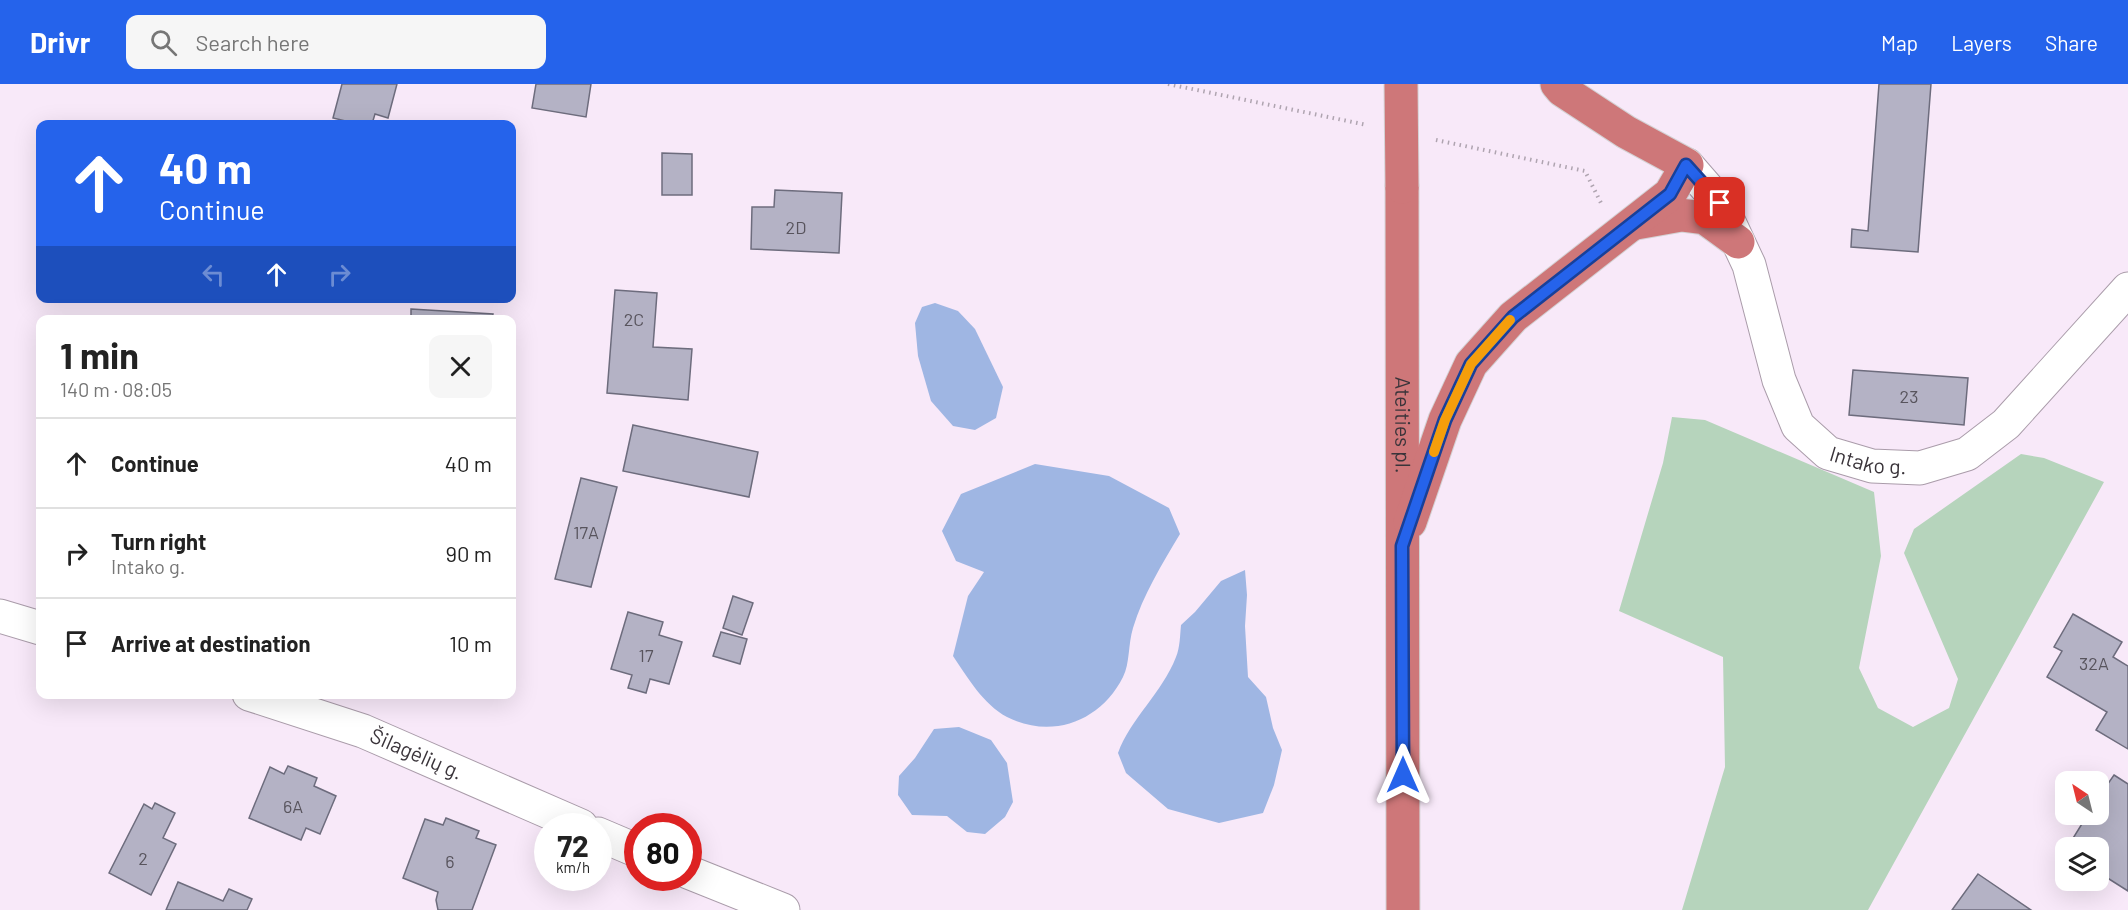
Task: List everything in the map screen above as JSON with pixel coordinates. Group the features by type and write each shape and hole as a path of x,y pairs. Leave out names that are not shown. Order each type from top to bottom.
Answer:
{"highway":[{"name":"Ateities pl.","path":"1401,84 1403,910"},
{"path":"1402,546 1445,420 1471,364 1513,317 1670,194 1686,165 1626,132 1562,90 1557,84"},
{"path":"1634,223 1681,215 1705,218 1738,242"}],"street":[{"name":"Intako g.","path":"1686,165 1720,203 1749,266 1779,380 1798,426 1828,453 1872,466 1920,468 1967,454 2006,424 2128,289"},
{"path":"0,616 36,627"},
{"name":"Šilagėlių g.","path":"264,699 363,731 551,813"},
{"path":"702,878 783,910"}],"green space":[{"path":"1672,417 1705,420 1874,492 1881,556 1859,668 1878,708 1913,727 1949,708 1958,679 1904,553 1914,529 2021,454 2044,458 2104,482 1868,910 1682,910 1725,767 1723,657 1619,611 1663,463"}],"water":[{"path":"935,303 958,311 975,329 1003,387 996,418 975,430 953,426 931,401 918,356 915,323 922,307"},
{"path":"1035,464 1109,476 1169,508 1180,534 1142,604 1131,634 1125,672 1114,692 1102,705 1074,722 1041,727 1024,724 998,712 977,690 953,656 968,596 984,572 956,561 942,531 961,494"},
{"path":"1245,570 1248,677 1266,697 1273,728 1282,750 1274,785 1263,813 1219,823 1168,809 1126,773 1118,753 1131,728 1170,670 1178,650 1181,625 1221,581"},
{"path":"959,727 991,740 1007,763 1013,802 1005,817 985,834 967,832 947,816 912,815 898,795 899,776 915,758 934,729"}],"building":[{"path":"342,84 397,84 388,118 375,114 373,120 333,118"},
{"path":"536,84 591,84 586,117 532,108"},
{"path":"1879,84 1931,84 1918,252 1851,247 1852,229 1868,231"},
{"path":"662,153 692,154 692,195 662,195"},
{"path":"775,190 842,193 839,253 751,249 752,207 774,207"},
{"path":"615,290 657,293 653,347 692,349 688,400 607,393"},
{"path":"411,309 493,314 493,315 411,315"},
{"path":"1853,370 1968,378 1964,425 1849,415"},
{"path":"633,425 758,452 749,497 623,471"},
{"path":"581,478 617,487 591,587 555,579"},
{"path":"733,596 753,603 742,635 723,628"},
{"path":"628,612 663,622 659,635 682,642 669,684 650,679 646,693 628,688 632,675 611,669"},
{"path":"2073,614 2122,642 2113,657 2128,666 2128,749 2096,730 2107,712 2047,677 2062,651 2054,647"},
{"path":"721,632 747,639 740,664 713,656"},
{"path":"288,766 317,778 314,786 336,796 320,834 306,828 301,840 249,818 270,767 284,774"},
{"path":"2114,775 2128,784 2128,891 2109,879 2109,837 2074,837 2081,825 2109,825 2109,782"},
{"path":"155,803 175,813 163,838 176,844 151,895 109,873 144,804 152,809"},
{"path":"446,818 479,831 476,838 496,845 472,910 438,910 436,900 438,892 403,878 425,819 443,825"},
{"path":"1978,874 2031,910 1952,910"},
{"path":"178,882 223,901 229,889 252,899 247,910 166,910"}],"slow traffic":[{"path":"1434,452 1445,420 1471,364 1510,320"}],"route":[{"path":"1403,775 1402,546 1445,420 1471,364 1513,317 1670,194 1686,165 1720,203"}]}
